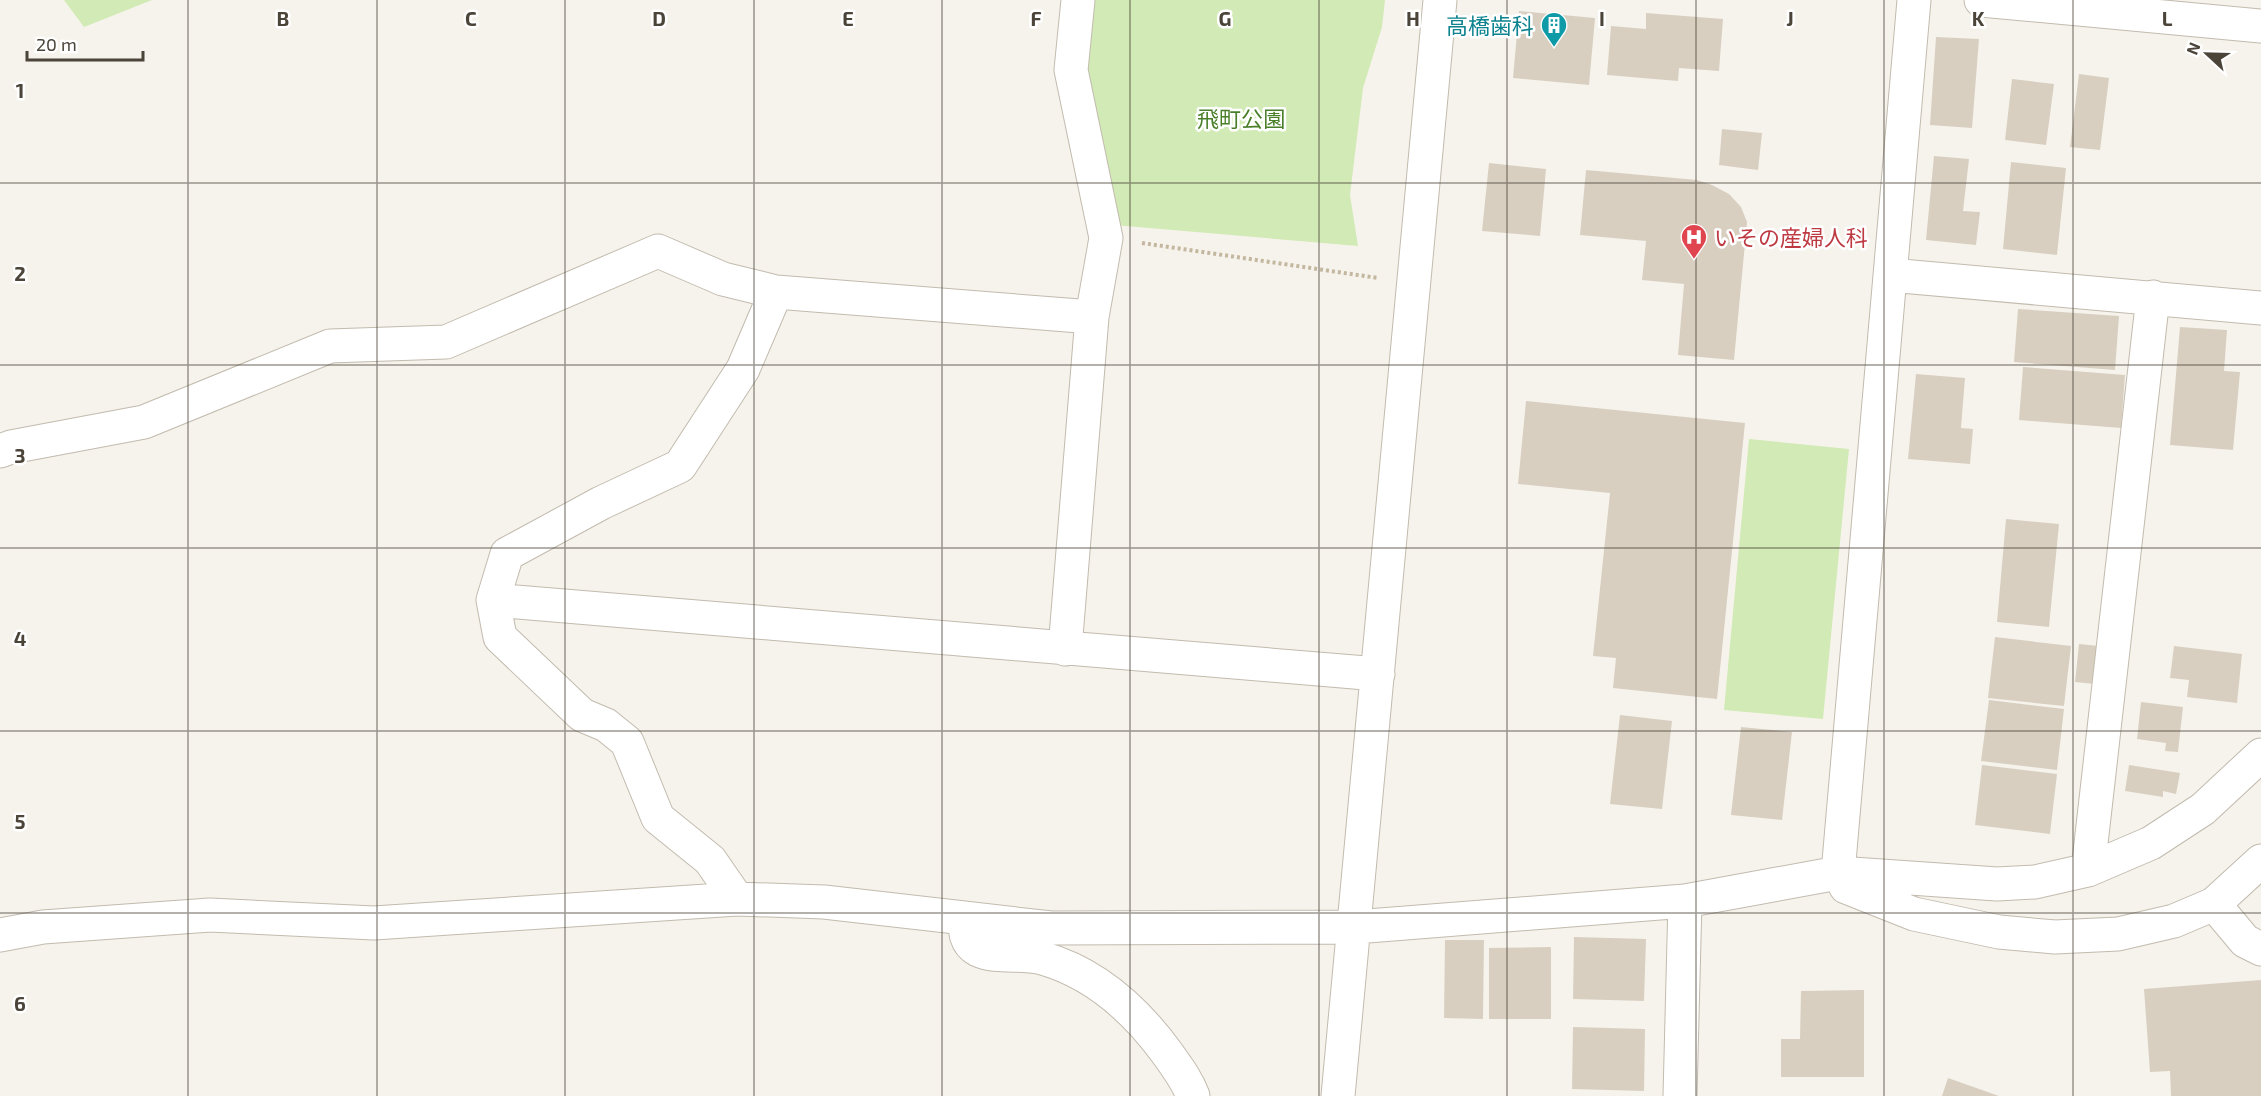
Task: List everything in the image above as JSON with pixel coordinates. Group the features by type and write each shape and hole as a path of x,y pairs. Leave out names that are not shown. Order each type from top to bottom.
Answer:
{"street":[{"path":"1065,649 1092,317 1106,238 1071,70 1078,0"},
{"path":"1338,1096 1440,0"},
{"path":"1914,0 1838,873 1846,887 1914,914 2000,932 2055,937 2118,934 2174,921 2214,904 2261,861"},
{"path":"1981,0 2261,26"},
{"path":"0,451 144,422 330,346 446,342 658,251 723,279 776,292 1092,317"},
{"path":"1890,275 2261,308"},
{"path":"737,899 710,860 658,818 627,742 606,724 582,715 500,637 493,600 507,554 601,504 680,466 743,369 776,292"},
{"path":"2088,870 2153,297"},
{"path":"493,600 1378,674"},
{"path":"0,935 43,927 210,915 374,923 737,899 824,902 1051,928 1354,927 1685,901 1838,873 1997,885 2035,882 2088,870 2151,843 2203,809 2261,755"},
{"path":"1680,1096 1685,901"},
{"path":"2214,904 2246,941 2261,949"},
{"path":"965,918 968,942 976,949 990,954 1038,957 1065,965 1108,989 1149,1029 1188,1083 1193,1096"}],"path":[{"path":"1106,238 1360,275"}],"green space":[{"path":"64,0 152,0 84,27"},
{"name":"飛町公園","path":"1089,0 1385,0 1382,27 1363,88 1350,195 1358,246 1114,225 1082,71"},
{"path":"1749,439 1849,449 1823,719 1724,710"}],"building":[{"name":"高橋歯科","path":"1519,11 1595,18 1589,85 1513,78"},
{"path":"1646,13 1723,19 1719,71 1679,68 1678,81 1607,75 1611,26 1646,29"},
{"path":"1936,37 1979,39 1972,128 1930,125"},
{"path":"2079,74 2109,78 2100,150 2070,147"},
{"path":"2012,79 2054,84 2046,145 2005,140"},
{"path":"1722,129 1762,133 1758,170 1719,165"},
{"path":"1934,156 1969,159 1963,211 1980,212 1976,245 1926,240"},
{"path":"2011,162 2066,168 2057,255 2003,249"},
{"path":"1489,163 1546,169 1540,236 1482,231"},
{"name":"いその産婦人科","path":"1586,170 1697,180 1729,194 1741,207 1747,222 1734,360 1678,355 1684,284 1642,280 1646,241 1580,235"},
{"path":"2018,309 2119,316 2115,370 2014,362"},
{"path":"2180,327 2227,330 2224,371 2240,372 2233,450 2170,445"},
{"path":"2023,367 2125,375 2121,428 2019,420"},
{"path":"1916,374 1965,378 1961,428 1973,429 1970,464 1908,459"},
{"path":"1526,401 1745,423 1717,699 1613,688 1616,658 1593,656 1610,493 1518,484"},
{"path":"2006,519 2059,524 2049,627 1997,622"},
{"path":"1995,637 2071,646 2064,706 1988,698"},
{"path":"2079,644 2099,646 2095,684 2075,682"},
{"path":"2174,646 2242,654 2237,703 2187,697 2189,680 2170,678"},
{"path":"1989,700 2064,709 2057,770 1981,761"},
{"path":"2141,702 2183,707 2178,752 2165,751 2166,743 2137,739"},
{"path":"1620,715 1672,721 1662,809 1610,804"},
{"path":"1741,727 1792,732 1782,820 1731,815"},
{"path":"1982,765 2057,774 2050,834 1975,825"},
{"path":"2129,765 2180,773 2176,794 2163,791 2163,797 2125,791"},
{"path":"1574,937 1646,939 1644,1001 1573,999"},
{"path":"1445,940 1484,940 1483,1019 1444,1018"},
{"path":"1551,947 1551,1019 1489,1019 1489,948"},
{"path":"2261,980 2261,1096 2171,1096 2170,1071 2150,1072 2144,989"},
{"path":"1864,990 1864,1077 1781,1077 1781,1039 1800,1039 1801,991"},
{"path":"1573,1027 1645,1029 1644,1091 1572,1089"},
{"path":"1948,1078 1999,1096 1942,1096"}],"place":[{"name":"高橋歯科","path":"1554,48"},
{"name":"いその産婦人科","path":"1694,260"}]}
